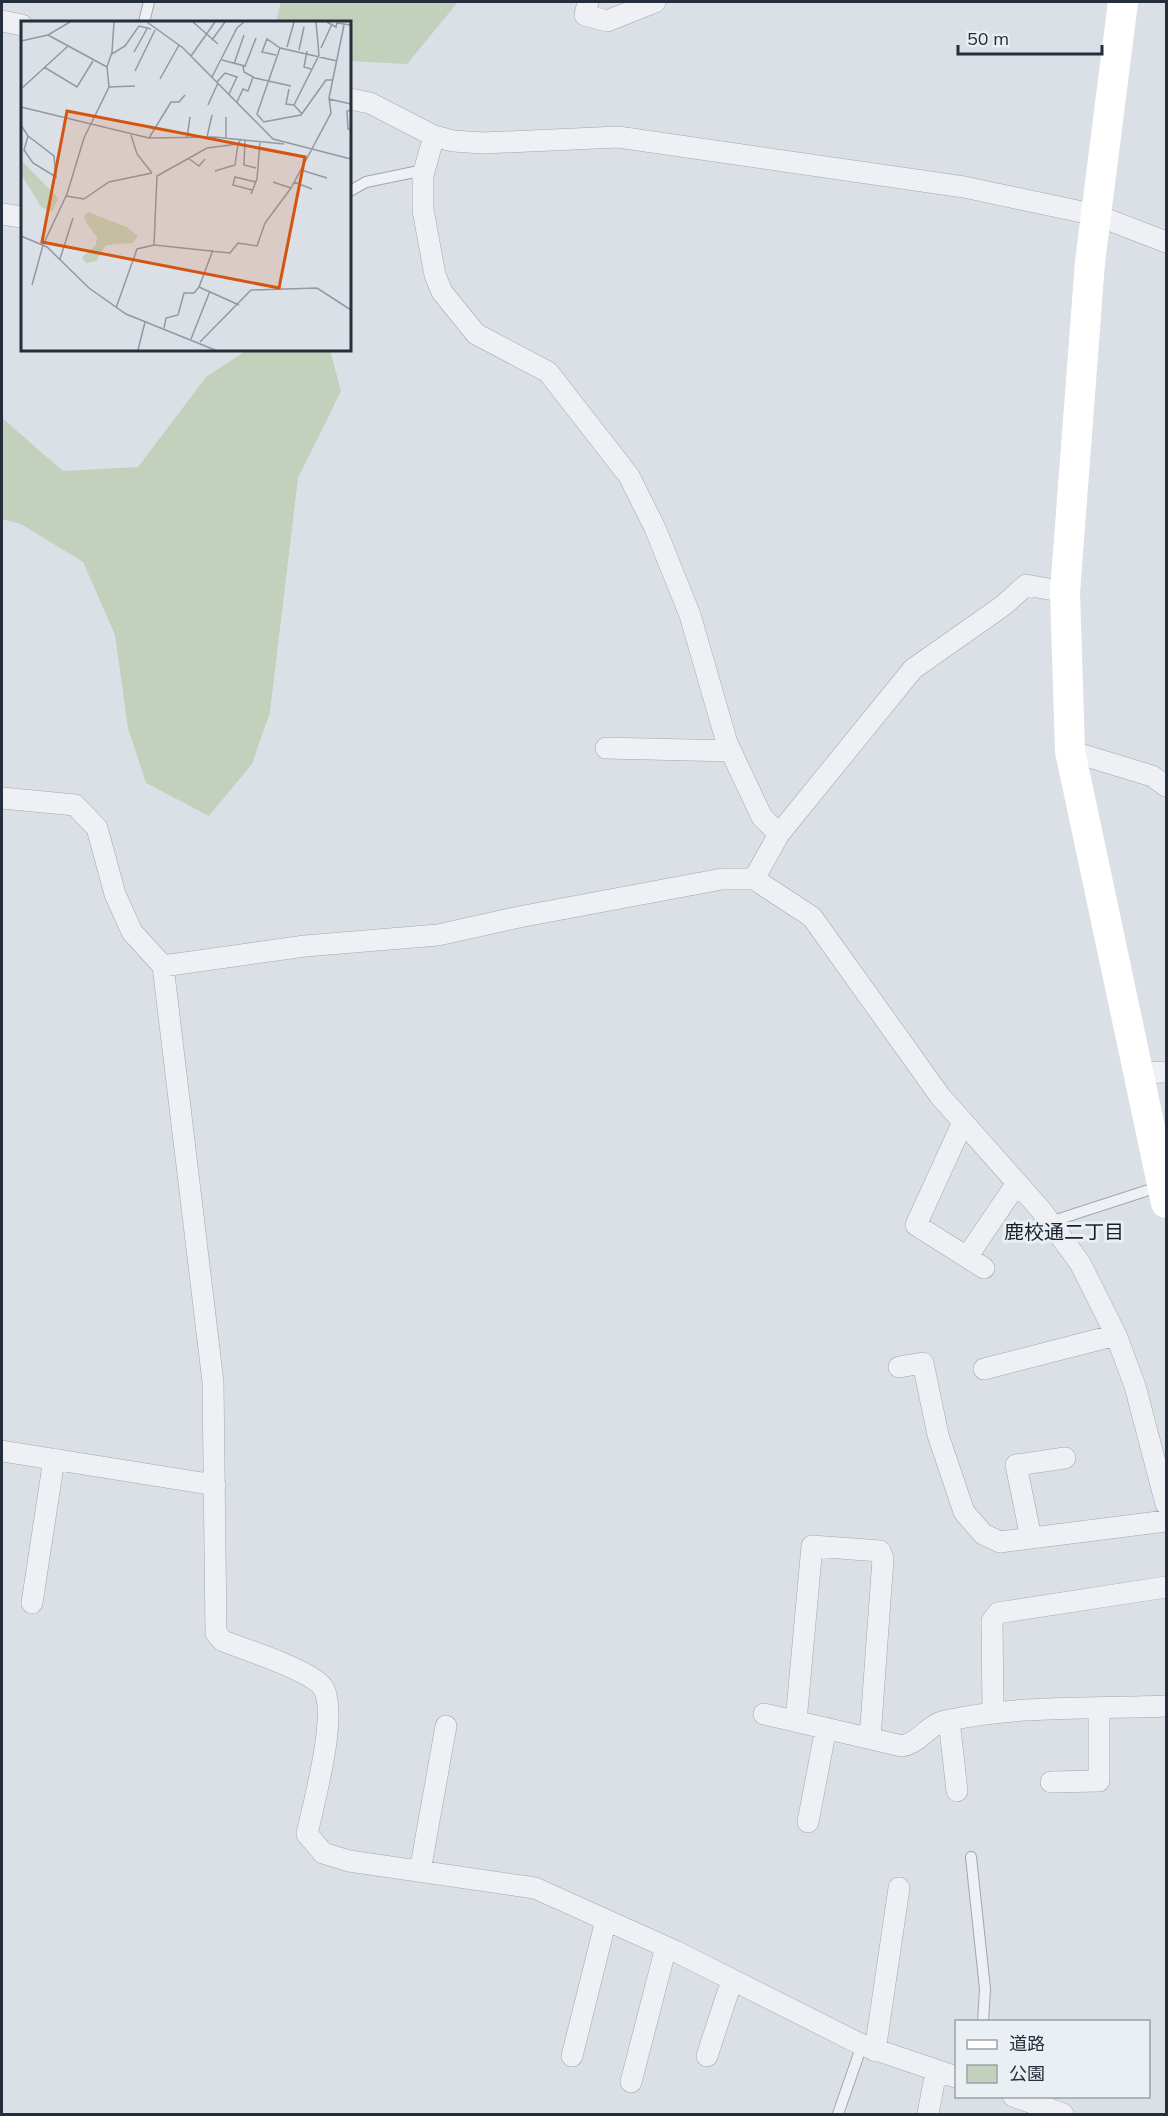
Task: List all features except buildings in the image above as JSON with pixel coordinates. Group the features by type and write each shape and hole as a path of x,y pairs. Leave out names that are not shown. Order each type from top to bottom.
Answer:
{"street":[{"path":"588,2 585,15 607,21 655,2"},
{"path":"1123,2 1096,215 1065,592 1070,751 1153,1072 1165,1192"},
{"path":"2,21 21,25"},
{"path":"351,99 370,102 434,136 453,141 483,143 618,137 964,187 1096,215 1167,242"},
{"path":"434,136 424,170 423,210 435,275 442,292 476,334 548,372 629,476 655,528 690,615 731,751 762,817 779,834"},
{"path":"2,214 21,217"},
{"path":"754,879 779,834 913,669 1004,605 1026,585 1065,592"},
{"path":"606,748 731,751"},
{"path":"1070,751 1152,776 1167,786"},
{"path":"2,798 75,805 97,828 115,894 132,932 164,966 213,1382 216,1633 223,1641 291,1666 322,1686 329,1705 328,1733 306,1834 323,1853 349,1861 535,1888 666,1947 869,2048 955,2076"},
{"path":"164,966 305,946 438,936 519,917 722,879 754,879 812,917 879,1014 940,1096 1050,1222 1080,1263 1116,1335 1135,1386 1167,1504"},
{"path":"963,1122 916,1226 975,1263 1017,1183"},
{"path":"984,1369 1116,1335"},
{"path":"899,1367 923,1363 938,1435 964,1512 983,1534 1000,1542 1167,1521"},
{"path":"2,1451 215,1485"},
{"path":"1031,1538 1016,1465 1065,1458"},
{"path":"32,1603 54,1459"},
{"path":"796,1721 812,1546 880,1551 883,1559 870,1738"},
{"path":"993,1713 992,1621 998,1612 1167,1587"},
{"path":"764,1714 902,1746 914,1744 929,1730 949,1720 993,1713 1167,1706"},
{"path":"1051,1782 1099,1781 1099,1709"},
{"path":"949,1720 957,1791"},
{"path":"420,1871 446,1726"},
{"path":"808,1822 826,1728"},
{"path":"869,2048 899,1888"},
{"path":"572,2056 606,1920"},
{"path":"632,2082 666,1947"},
{"path":"707,2056 732,1980"},
{"path":"928,2115 936,2071"},
{"path":"1016,2098 1056,2113"}],"lane":[{"path":"144,21 149,2"},
{"path":"351,190 366,182 424,170"},
{"path":"1050,1222 1165,1192"},
{"path":"972,1857 985,1989 983,2020"},
{"path":"838,2115 869,2048"}],"green space":[{"path":"281,2 458,2 407,64 351,61 351,21 276,21"},
{"path":"245,351 330,351 341,391 298,478 270,712 252,764 209,816 146,783 128,728 115,635 83,562 21,524 2,519 2,418 63,471 138,467 206,377"}],"district":[{"name":"鹿校通二丁目","path":"1064,1232"}]}
